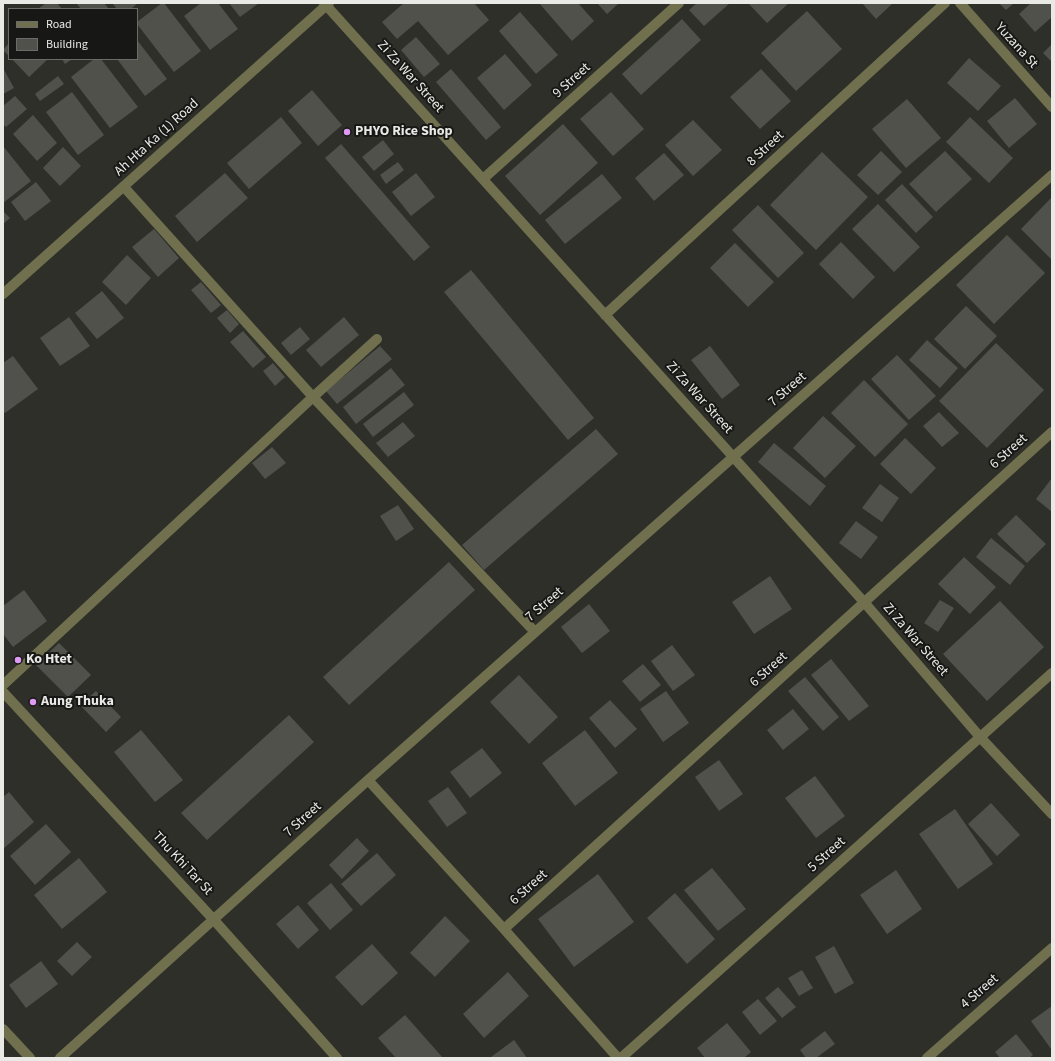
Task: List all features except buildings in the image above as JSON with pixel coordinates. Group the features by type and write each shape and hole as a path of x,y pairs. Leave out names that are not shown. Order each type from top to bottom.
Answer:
{"street":[{"name":"9 Street","path":"483,179 679,3"},
{"name":"8 Street","path":"605,315 945,3"},
{"name":"Yuzana St","path":"960,3 1052,107"},
{"name":"Zi Za War Street","path":"327,4 864,602 980,737 1052,814"},
{"name":"Ah Hta Ka (1) Road","path":"3,294 327,4"},
{"name":"7 Street","path":"60,1058 368,780 1052,176"},
{"path":"124,187 314,397 536,632"},
{"path":"3,685 377,339"},
{"name":"6 Street","path":"504,929 1052,432"},
{"name":"5 Street","path":"619,1058 1052,673"},
{"name":"Thu Khi Tar St","path":"3,692 214,920 337,1058"},
{"path":"368,780 619,1058"},
{"name":"4 Street","path":"927,1058 1052,948"},
{"path":"3,1029 30,1058"}],"place":[{"name":"PHYO Rice Shop","path":"347,132"},
{"name":"Ko Htet","path":"18,660"},
{"name":"Aung Thuka","path":"33,702"}]}
